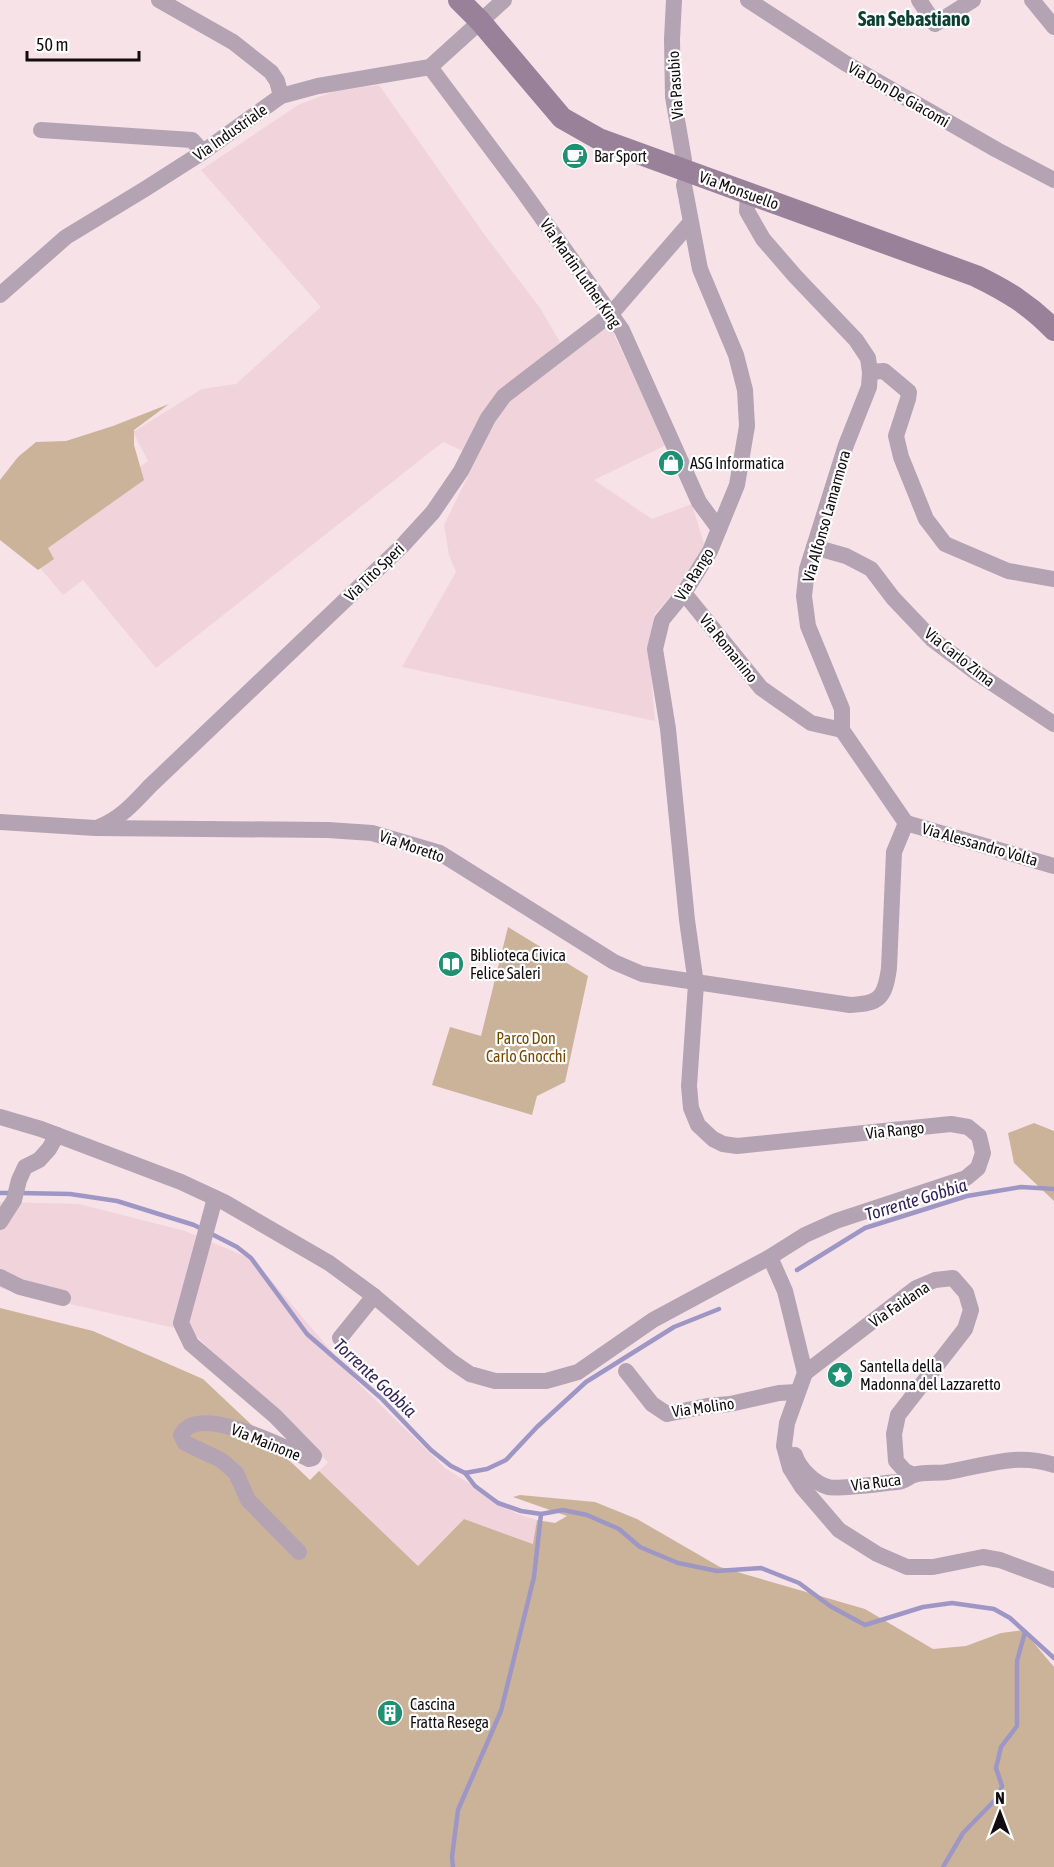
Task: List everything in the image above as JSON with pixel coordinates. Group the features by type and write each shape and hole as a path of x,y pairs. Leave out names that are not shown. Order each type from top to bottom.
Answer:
{"main road":[{"name":"Via Monsuello","path":"459,0 480,21 562,118 599,139 976,276 1008,292 1037,312 1054,330"}],"street":[{"path":"159,0 233,42 271,72 277,81 281,96"},
{"path":"430,67 504,0"},
{"name":"Via Pasubio","path":"674,0 672,39 674,97 686,171"},
{"name":"Via Don De Giacomi","path":"750,0 845,63 1054,180"},
{"path":"919,0 935,24 973,0"},
{"path":"1032,0 1054,27"},
{"name":"Via Industriale","path":"0,295 66,237 203,152 281,96 318,86 430,67"},
{"name":"Via Martin Luther King","path":"430,67 622,330 699,502 719,529"},
{"path":"41,130 192,140 203,152"},
{"name":"Via Rango","path":"686,171 684,186 700,269 736,355 745,390 747,426 737,485 710,551 684,593 662,620 655,649 668,729 687,920 696,984 688,1086 691,1108 698,1125 712,1139 723,1144 737,1146 951,1124 968,1127 979,1136 983,1153 978,1168 966,1178 836,1221 806,1235 770,1257"},
{"path":"748,194 747,211 763,239 856,340 868,358 870,372 884,371 909,392 896,436 901,457 926,519 945,544 1008,571 1054,579"},
{"name":"Via Tito Speri","path":"95,828 111,822 125,812 402,546 433,512 461,471 488,418 504,396 611,314 690,224"},
{"name":"Via Alfonso Lamarmora","path":"870,372 868,387 846,445 807,569 804,596 808,626 842,709 842,730 906,823"},
{"name":"Via Carlo Zima","path":"814,547 846,556 871,569 893,598 932,639 996,686 1054,724"},
{"name":"Via Romanino","path":"684,593 761,688 811,723 842,730"},
{"path":"0,822 95,828"},
{"path":"696,984 850,1005 868,1005 880,998 886,987 889,968 894,852 906,823"},
{"name":"Via Alessandro Volta","path":"906,823 1054,866"},
{"name":"Via Moretto","path":"95,828 372,832 440,853 614,962 655,978 696,984"},
{"path":"0,1117 57,1135 181,1182 212,1204 320,1257 374,1296 451,1361 470,1374 495,1381 546,1381 578,1372 653,1320 770,1257 785,1291 805,1373"},
{"path":"0,1222 14,1200 25,1167 39,1160 57,1135"},
{"name":"Via Mainone","path":"212,1204 181,1323 191,1344 275,1416 314,1456 309,1459 275,1443 223,1424 197,1424 187,1427 181,1435 185,1443 221,1460 236,1473 248,1500 299,1552"},
{"path":"0,1277 20,1287 63,1298"},
{"name":"Via Faidana","path":"914,1475 905,1471 896,1461 894,1434 898,1415 965,1329 971,1310 966,1293 952,1278 935,1280 916,1288 805,1373 787,1423 784,1446 790,1468 802,1487 839,1530 877,1554 907,1567 933,1567 983,1557 999,1560 1054,1580"},
{"path":"340,1338 374,1296"},
{"name":"Via Molino","path":"626,1371 652,1404 667,1414 779,1393 795,1400"},
{"name":"Via Ruca","path":"795,1400 796,1418 792,1444 797,1461 812,1478 829,1488 905,1481 914,1475 946,1472 1005,1459 1041,1461 1054,1465"}],"shaded area":[{"path":"379,85 484,234 540,308 560,342 500,396 463,451 443,442 156,668 83,580 63,595 26,551 148,461 133,432 202,389 236,384 321,307 201,170 298,105 335,91"},
{"path":"609,324 666,445 594,480 652,519 692,504 704,544 684,580 654,615 649,650 655,721 402,667 456,572 449,555 444,525 505,401"},
{"path":"0,1202 79,1204 185,1231 254,1260 359,1384 445,1468 515,1513 537,1520 534,1544 464,1519 418,1566 319,1471 328,1462 192,1332 0,1288"}],"green space":[{"path":"169,404 134,430 134,445 144,480 48,548 54,559 38,570 0,540 0,480 18,457 36,442 66,441"},
{"name":"Parco Don Carlo Gnocchi","path":"508,927 588,976 565,1082 537,1096 532,1115 432,1085 450,1027 481,1036"},
{"path":"1034,1123 1054,1131 1054,1201 1014,1163 1008,1133"},
{"path":"0,1308 93,1331 203,1379 310,1480 319,1471 418,1566 464,1519 533,1544 537,1520 555,1523 567,1516 513,1497 520,1495 595,1502 637,1519 720,1567 865,1609 933,1649 966,1646 1001,1633 1023,1630 1054,1667 1054,1867 0,1867"}],"waterway":[{"name":"Torrente Gobbia","path":"797,1270 865,1228 967,1196 1021,1187 1054,1189"},
{"name":"Torrente Gobbia","path":"0,1193 11,1193"},
{"name":"Torrente Gobbia","path":"19,1193 70,1194 117,1201 194,1225 237,1247 251,1258 307,1334 381,1398 431,1450 451,1466 465,1473 487,1469 506,1460 537,1427 586,1382 674,1327 719,1309"},
{"path":"465,1473 475,1486 498,1503 521,1511 541,1514 563,1510 587,1515 619,1529 640,1547 678,1563 717,1571 761,1568 799,1583 830,1606 865,1625 923,1607 952,1603 994,1609 1010,1618 1054,1658"},
{"path":"453,1867 452,1857 458,1810 501,1711 534,1577 541,1514"},
{"path":"943,1867 963,1833 998,1797 1002,1786 996,1768 1001,1747 1017,1726 1017,1661 1025,1632"}],"place":[{"name":"Bar Sport","path":"575,156"},
{"name":"ASG Informatica","path":"671,463"},
{"name":"Biblioteca Civica Felice Saleri","path":"451,964"},
{"name":"Santella della Madonna del Lazzaretto","path":"840,1375"},
{"name":"Cascina Fratta Resega","path":"390,1713"}],"district":[{"name":"San Sebastiano","path":"914,19"}]}
